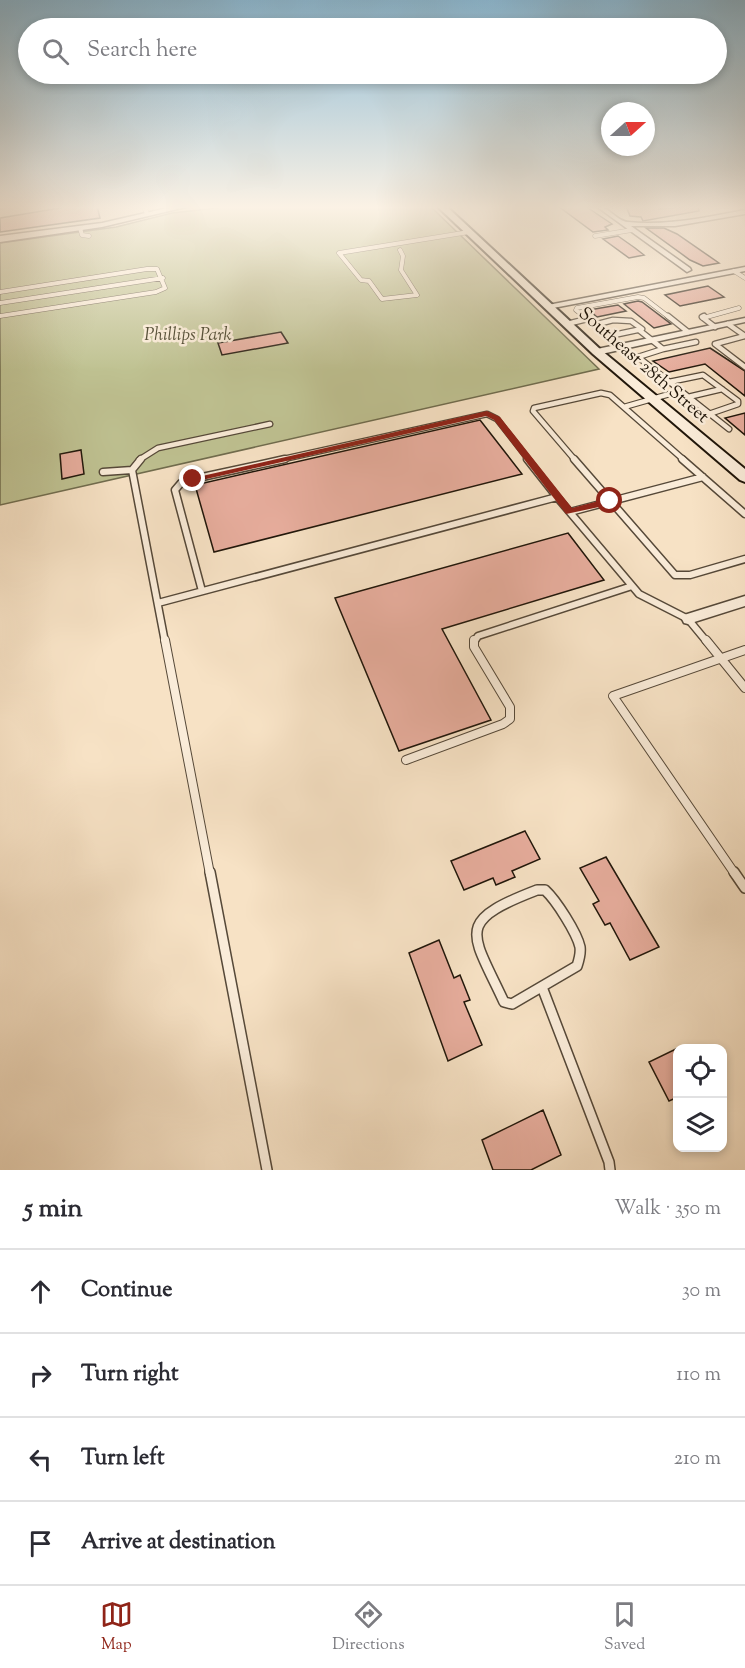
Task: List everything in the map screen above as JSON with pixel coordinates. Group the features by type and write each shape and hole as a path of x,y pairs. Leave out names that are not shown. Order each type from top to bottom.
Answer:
{"main road":[{"name":"Southeast 28th Street","path":"499,261 597,352 745,477"}],"street":[{"path":"674,261 687,270"},
{"path":"548,307 745,269"},
{"path":"597,352 745,320"},
{"path":"688,619 745,601"}],"lane":[{"path":"345,261 360,280 369,281 382,298 417,295 401,270 402,261"},
{"path":"0,292 147,269 157,269 163,278 165,288 156,292 0,316"},
{"path":"734,271 745,278"},
{"path":"0,303 163,278"},
{"path":"663,349 639,330 609,336 576,310 640,297 688,332"},
{"path":"715,327 702,316 739,308"},
{"path":"567,324 586,319"},
{"path":"593,325 627,319 641,327 639,330"},
{"path":"728,324 745,336"},
{"path":"745,336 715,344 745,367"},
{"path":"696,342 639,357 729,429"},
{"path":"669,382 700,375 722,389 738,404 709,414"},
{"path":"688,398 722,389"},
{"path":"624,407 680,392"},
{"path":"745,514 610,395 601,393 538,407 533,411 675,575 690,575 745,559"},
{"path":"202,591 175,490 181,483 487,414 497,419 556,496 639,594 688,619 745,688"},
{"path":"267,1170 132,470 141,458 158,448 270,424"},
{"path":"103,472 132,470"},
{"path":"570,512 703,477"},
{"path":"158,603 556,496"},
{"path":"406,760 503,724 510,719 510,707 474,647 474,640 478,636 632,586"},
{"path":"745,650 613,696 745,888"},
{"path":"537,890 545,890 555,898 580,947 580,959 577,966 542,987 512,1004 504,1002 476,941 475,931 484,913 537,890"},
{"path":"542,987 609,1162 610,1170"}],"green space":[{"name":"Phillips Park","path":"0,261 487,261 599,369 0,505"}],"building":[{"path":"691,261 716,261 719,263 703,266"},
{"path":"708,286 724,297 680,306 665,295"},
{"path":"638,301 671,324 654,328 624,304"},
{"path":"618,305 626,311 597,317 589,310"},
{"path":"281,332 288,343 222,355 218,343"},
{"path":"710,348 745,371 745,396 705,364 669,372 653,361"},
{"path":"745,413 745,435 725,418"},
{"path":"480,420 522,474 214,552 195,485"},
{"path":"81,450 84,474 62,479 60,454"},
{"path":"568,533 604,580 442,629 491,720 399,751 335,598"},
{"path":"525,831 540,859 512,871 515,877 496,885 493,878 464,890 451,861"},
{"path":"606,857 659,947 630,960 610,923 605,925 593,904 599,901 580,868"},
{"path":"439,940 454,978 460,975 470,1000 464,1002 482,1045 448,1061 409,953"},
{"path":"673,1050 673,1099 669,1101 649,1062"},
{"path":"543,1110 561,1155 531,1170 493,1170 482,1140"}],"route":[{"path":"193,479 487,414 497,419 570,512 610,501"}]}
